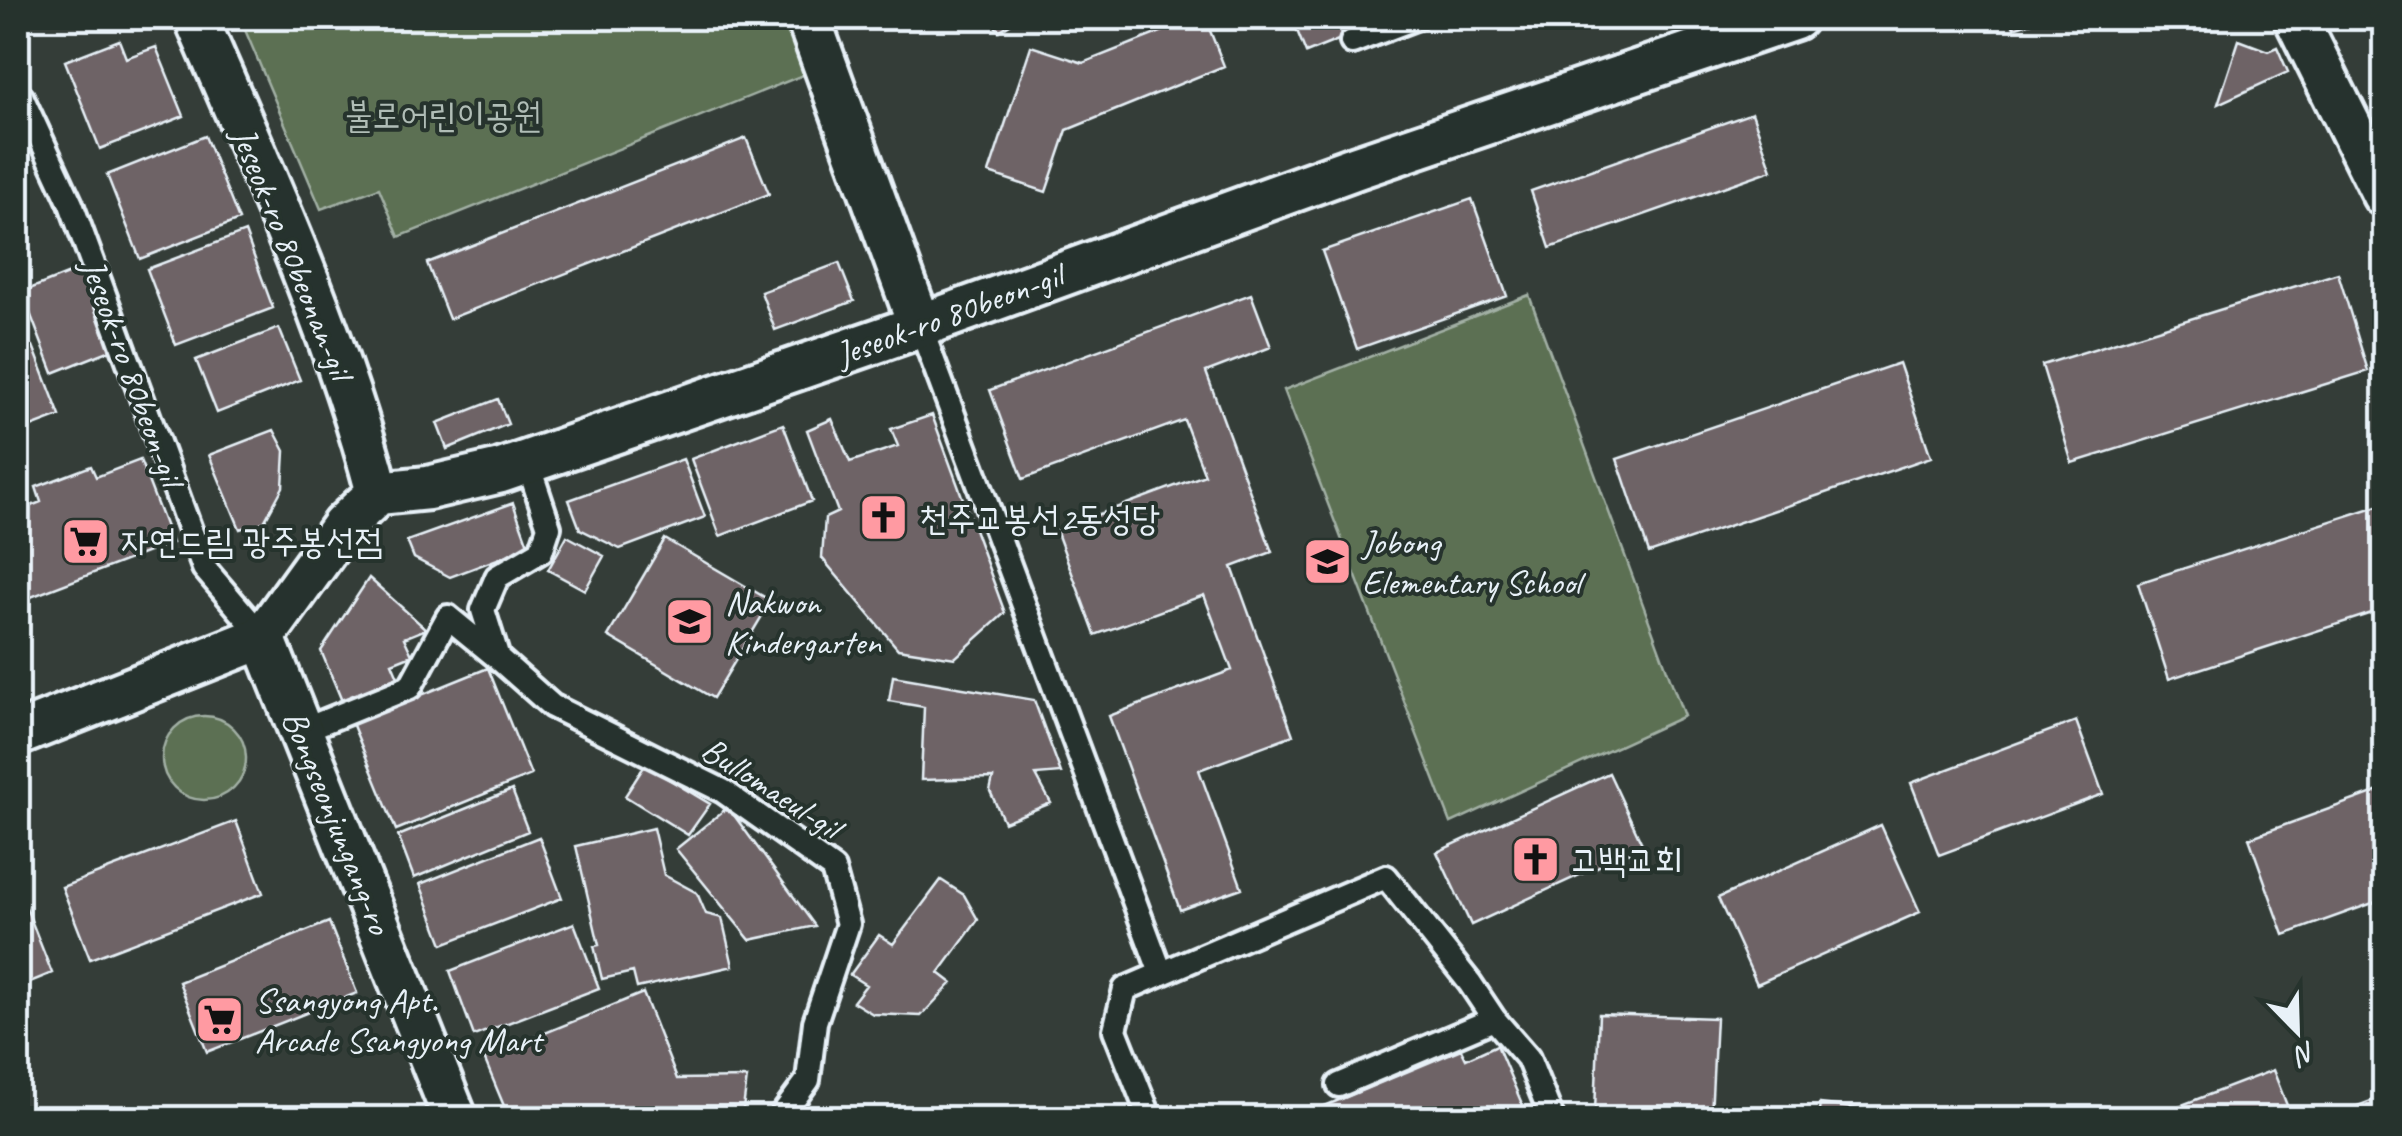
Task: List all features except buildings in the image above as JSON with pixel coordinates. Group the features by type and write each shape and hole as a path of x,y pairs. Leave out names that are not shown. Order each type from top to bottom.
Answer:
{"street":[{"name":"Jeseok-ro 80beonan-gil","path":"196,18 295,250 363,438 378,493"},
{"path":"808,18 920,326"},
{"name":"Jeseok-ro 80beon-gil","path":"378,493 428,488 501,471 920,326 1357,167 1682,36 1795,18"},
{"path":"2296,18 2384,194"},
{"path":"18,734 263,637 343,526 378,493"},
{"name":"Bongseonjungang-ro","path":"263,637 455,1118"}],"lane":[{"path":"1352,42 1415,18"},
{"name":"Jeseok-ro 80beon-gil","path":"18,100 22,98 70,204 204,568 263,637"},
{"path":"920,326 1161,973"},
{"path":"498,658 483,610 497,577 541,551 549,527 528,461"},
{"name":"Bullomaeul-gil","path":"301,731 410,687 448,617 552,706 723,791 833,869 848,924 815,1022 808,1080 780,1118"},
{"path":"1150,1118 1115,1030 1124,989 1386,877 1528,1058 1552,1118"},
{"path":"1340,1086 1494,1019"}],"green space":[{"name":"불로어린이공원","path":"240,18 786,18 808,73 399,237 379,188 321,209"},
{"path":"1529,295 1684,716 1451,823 1284,390"},
{"path":"204,716 220,719 234,728 243,742 243,774 234,788 220,797 204,800 188,797 174,788 165,774 162,758 165,742 174,728 188,719"}],"place":[{"name":"천주교봉선2동성당","path":"884,518"},
{"name":"자연드림 광주봉선점","path":"86,541"},
{"name":"Jobong Elementary School","path":"1327,562"},
{"name":"Nakwon Kindergarten","path":"690,622"},
{"name":"고백교회","path":"1535,860"},
{"name":"Ssangyong Apt. Arcade Ssangyong Mart","path":"220,1020"}]}
